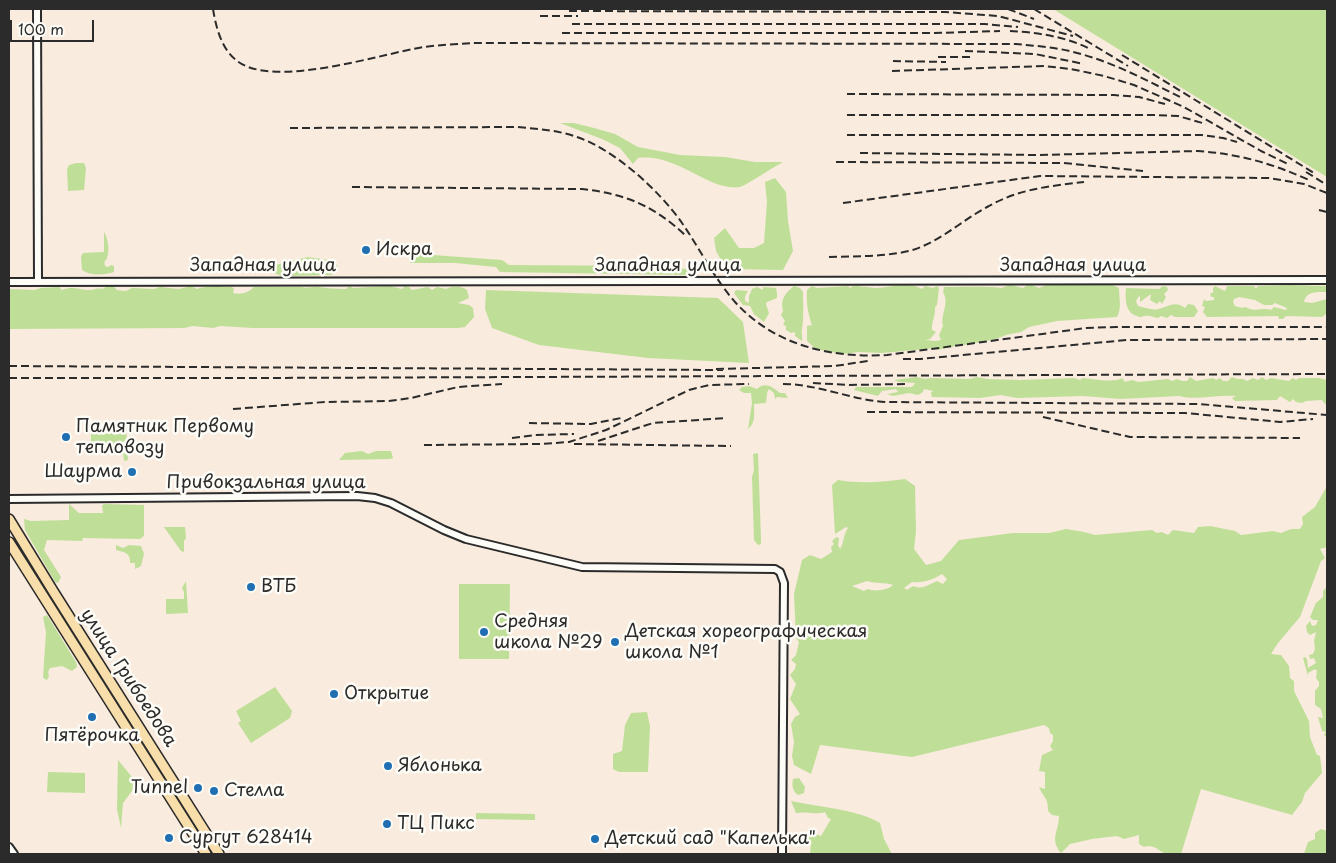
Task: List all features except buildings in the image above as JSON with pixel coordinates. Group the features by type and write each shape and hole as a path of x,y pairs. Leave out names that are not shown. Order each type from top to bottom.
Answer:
{"main road":[{"name":"улица Грибоедова","path":"9,519 219,854"},
{"name":"улица Грибоедова","path":"9,542 206,854"}],"street":[{"path":"37,9 38,282"},
{"name":"Западная улица","path":"9,282 1327,280"},
{"name":"Привокзальная улица","path":"9,499 357,496 375,498 392,503 444,530 466,539 582,567 769,568 780,572 784,583 782,854"},
{"path":"9,847 14,854"}],"green space":[{"path":"1053,9 1327,9 1327,177"},
{"path":"560,123 574,123 594,128 615,134 638,147 680,155 725,157 755,162 783,162 743,186 728,187 705,179 666,161 653,158 638,158 633,164 620,148"},
{"path":"84,163 86,168 84,190 68,191 67,169 69,165"},
{"path":"775,178 786,192 793,251 783,270 726,269 716,251 714,238 725,228 739,248 754,248 764,243 767,202 765,182"},
{"path":"104,232 108,248 108,255 104,261 105,266 114,266 114,272 98,274 85,272 82,270 81,257 83,253 104,252"},
{"path":"419,254 502,260 509,265 667,266 686,269 689,275 500,272 496,267 455,263 410,263 410,258"},
{"path":"308,257 329,260 337,265 337,270 331,275 282,276 265,270 267,267"},
{"path":"1029,284 1039,288 1046,285 1113,285 1119,288 1119,314 1117,317 1057,321 1029,327 1021,332 996,339 965,345 959,344 937,350 936,348 882,353 859,352 842,354 816,349 807,341 807,326 812,325 808,308 807,290 812,286 817,288 848,286 850,288 853,286 878,288 906,285 922,289 925,286 933,288 937,286 939,288 937,305 935,307 932,327 932,330 936,332 930,339 925,340 935,341 941,340 939,335 943,326 946,301 943,292 944,287 1001,288 1010,285 1023,288"},
{"path":"220,285 232,287 234,289 233,293 239,294 247,292 254,287 346,289 349,286 353,288 389,286 402,289 405,286 412,290 428,287 432,290 437,287 446,289 460,287 467,290 469,298 458,303 469,305 473,308 474,317 465,327 458,328 253,328 220,326 213,328 192,326 185,328 9,329 9,289 34,290 59,287 62,290 74,288 91,290 113,286 117,290 126,291 132,288 154,289 160,287 179,289 191,286 197,289"},
{"path":"794,286 800,288 803,292 802,341 795,336 795,332 791,333 786,330 786,326 783,325 785,321 781,315 784,297"},
{"path":"1163,286 1167,287 1168,290 1164,294 1166,297 1162,304 1160,301 1157,304 1150,300 1151,294 1140,302 1139,296 1136,301 1138,306 1156,309 1175,304 1185,308 1188,304 1194,305 1198,311 1194,317 1175,317 1171,315 1167,318 1161,316 1158,318 1141,317 1130,312 1126,300 1126,288 1159,289"},
{"path":"1215,286 1225,291 1227,286 1254,286 1256,289 1258,286 1327,286 1327,292 1310,294 1305,298 1304,302 1312,303 1327,299 1327,313 1322,317 1286,316 1283,319 1279,319 1278,316 1207,317 1203,312 1205,307 1202,306 1204,299 1206,301 1214,300 1210,293 1213,293","holes":["1239,297 1255,300 1264,305 1275,303 1287,308 1286,310 1274,307 1271,310 1253,310 1235,306 1233,302 1234,299"]},
{"path":"757,287 763,290 763,287 776,288 777,293 777,298 766,304 769,313 764,322 754,314 750,306 743,305 734,293 736,290 748,291 745,301 749,303 752,289"},
{"path":"486,290 718,298 743,322 749,363 648,358 539,345 492,328 485,309"},
{"path":"917,377 925,379 970,379 977,377 1021,380 1074,378 1080,380 1083,378 1109,380 1122,378 1125,382 1132,380 1138,382 1168,379 1172,381 1177,379 1187,381 1190,377 1196,381 1220,378 1223,381 1228,381 1232,377 1247,381 1253,378 1258,380 1262,377 1266,380 1271,378 1289,381 1293,378 1296,380 1299,378 1319,378 1327,380 1327,405 1322,400 1302,403 1296,402 1293,399 1290,402 1280,396 1277,400 1235,401 1232,398 1236,396 1120,399 1083,396 1017,398 1001,395 980,398 932,397 931,393 933,391 924,389 918,395 909,393 893,396 887,394 898,392 896,389 882,391 878,396 854,390 856,387 912,387 915,383 894,380"},
{"path":"766,385 780,393 785,393 788,398 777,397 775,399 774,393 769,389 766,403 754,404 753,421 748,429 752,403 751,393 744,393 739,390 742,387 749,386 757,389"},
{"path":"91,428 126,428 128,460 124,461 123,453 91,453"},
{"path":"362,451 368,454 376,451 391,451 393,458 339,460 345,453"},
{"path":"758,453 761,544 758,545 754,540 752,477 754,470 753,454"},
{"path":"905,479 915,486 916,531 914,549 926,565 941,561 959,540 1013,533 1049,533 1066,529 1095,535 1152,530 1168,535 1173,530 1194,533 1198,527 1210,526 1235,531 1241,535 1273,531 1281,533 1291,529 1300,529 1303,524 1302,517 1315,507 1327,486 1327,547 1320,549 1325,558 1321,561 1300,617 1271,654 1281,655 1289,666 1290,678 1294,681 1294,691 1309,721 1310,737 1317,755 1320,756 1322,773 1305,793 1302,802 1292,815 1201,789 1181,854 1166,854 1152,847 1144,847 1139,844 1139,835 1124,839 1117,836 1092,839 1070,844 1061,853 1057,848 1055,839 1059,816 1052,815 1048,811 1046,800 1039,787 1045,789 1045,772 1039,771 1042,755 1053,750 1050,746 1053,741 1053,735 1050,733 1049,728 1044,725 912,757 820,745 811,774 794,765 792,756 794,742 791,724 795,717 800,714 790,699 796,684 790,675 795,669 796,664 791,660 796,655 799,642 796,638 794,594 802,560 810,555 821,559 832,552 831,547 834,544 832,541 838,537 838,545 840,549 841,547 848,528 846,527 835,534 832,485 838,480 880,482","holes":["942,574 947,579 943,584 937,581 922,587 913,586 907,590 904,588 912,582 927,581","867,581 874,582 893,585 881,590 868,589 864,591 852,586"]},
{"path":"69,504 79,513 103,513 102,506 104,504 144,505 144,536 140,539 83,538 82,541 47,540 44,550 61,577 58,583 55,582 25,530 24,519 31,521 69,520"},
{"path":"164,527 185,527 184,552 181,551"},
{"path":"116,545 123,548 129,545 141,546 144,554 141,566 135,569 135,563 130,563 129,557 126,554 116,550"},
{"path":"186,581 188,613 166,614 166,599 184,599 182,588"},
{"path":"1327,581 1327,738 1324,735 1326,732 1322,731 1318,717 1323,718 1321,709 1315,705 1315,691 1319,686 1316,678 1317,671 1315,669 1308,673 1308,676 1303,658 1307,659 1308,668 1316,663 1314,658 1310,659 1309,655 1313,654 1315,649 1316,632 1310,635 1307,632 1306,626 1310,621 1312,626 1316,625 1318,620 1313,620 1310,617 1316,603 1323,597"},
{"path":"459,584 510,584 509,659 459,659"},
{"path":"47,615 76,662 77,667 72,671 62,666 50,668 47,680 43,678 46,632 43,617"},
{"path":"275,687 292,711 290,718 251,743 238,723 241,721 236,711"},
{"path":"647,712 650,726 648,772 619,772 613,769 613,754 622,751 625,725 631,713"},
{"path":"118,760 132,777 135,787 123,803 121,828 117,809"},
{"path":"48,772 85,773 85,793 47,792"},
{"path":"799,778 805,787 804,793 798,795 794,790 793,779"},
{"path":"791,801 849,811 871,818 880,823 884,839 892,854 810,854 811,842 805,840 805,833 811,832 821,836 831,819 828,818 825,812 796,813"},
{"path":"476,813 535,814 535,820 476,819"},
{"path":"1321,829 1327,831 1327,854 1304,854 1308,842 1315,839 1315,833"}],"railway":[{"path":"213,9 220,37 231,55 236,60 252,68 274,72 327,67 423,47 473,43 1016,44 1059,49 1101,60 1180,97"},
{"path":"1008,9 1034,19"},
{"path":"1034,9 1128,66"},
{"path":"569,11 945,12 998,16 1073,36"},
{"path":"540,16 578,16"},
{"path":"572,24 984,24 1018,27"},
{"path":"562,33 934,33 1000,31"},
{"path":"1010,31 1051,36 1071,41 1090,49"},
{"path":"965,51 1035,54 1084,64"},
{"path":"1122,55 1314,173"},
{"path":"938,57 973,57"},
{"path":"893,61 946,62"},
{"path":"892,71 1044,66 1104,76 1134,85 1184,107 1261,151 1288,164"},
{"path":"847,94 1114,95 1139,97 1165,104"},
{"path":"847,115 1153,115 1178,116 1206,124"},
{"path":"290,128 518,127 560,132 589,142 619,160 661,197 682,223 727,293 751,317 786,339 825,351 845,354 887,355 1086,328 1327,327"},
{"path":"847,135 1202,135 1237,142"},
{"path":"860,153 1038,155 1198,151 1227,154 1255,160 1309,180"},
{"path":"836,162 1064,163 1143,171"},
{"path":"1306,172 1327,185"},
{"path":"843,203 1040,176 1269,178 1304,184 1327,193"},
{"path":"829,257 879,255 909,251 930,243 1000,200 1023,192 1084,182"},
{"path":"352,187 582,189 597,191 638,203 661,216 685,235"},
{"path":"1319,210 1327,212"},
{"path":"903,359 1127,340 1327,339"},
{"path":"716,369 835,366 868,361"},
{"path":"9,366 723,370"},
{"path":"9,378 1327,374"},
{"path":"813,383 849,385 905,384"},
{"path":"233,409 325,402 389,401 458,387 502,384"},
{"path":"424,445 569,442 606,430 689,390 709,385 749,384"},
{"path":"783,384 809,387 873,401 886,402 1199,404 1327,415"},
{"path":"867,412 1185,413 1280,422 1313,419"},
{"path":"1043,417 1130,437 1300,438"},
{"path":"529,423 591,424 621,418"},
{"path":"598,441 653,423 727,418"},
{"path":"512,438 535,435 574,434"},
{"path":"574,444 731,446"}],"place":[{"name":"Искра","path":"366,250"},
{"name":"Памятник Первому тепловозу","path":"66,437"},
{"name":"Шаурма","path":"132,472"},
{"name":"ВТБ","path":"251,587"},
{"name":"Средняя школа №29","path":"484,632"},
{"name":"Детская хореографическая школа №1","path":"615,642"},
{"name":"Открытие","path":"334,694"},
{"name":"Пятёрочка","path":"92,717"},
{"name":"Яблонька","path":"388,766"},
{"name":"Tunnel","path":"198,788"},
{"name":"Стелла","path":"214,791"},
{"name":"ТЦ Пикс","path":"387,824"},
{"name":"Сургут 628414","path":"169,838"},
{"name":"Детский сад \"Капелька\"","path":"595,839"}]}
